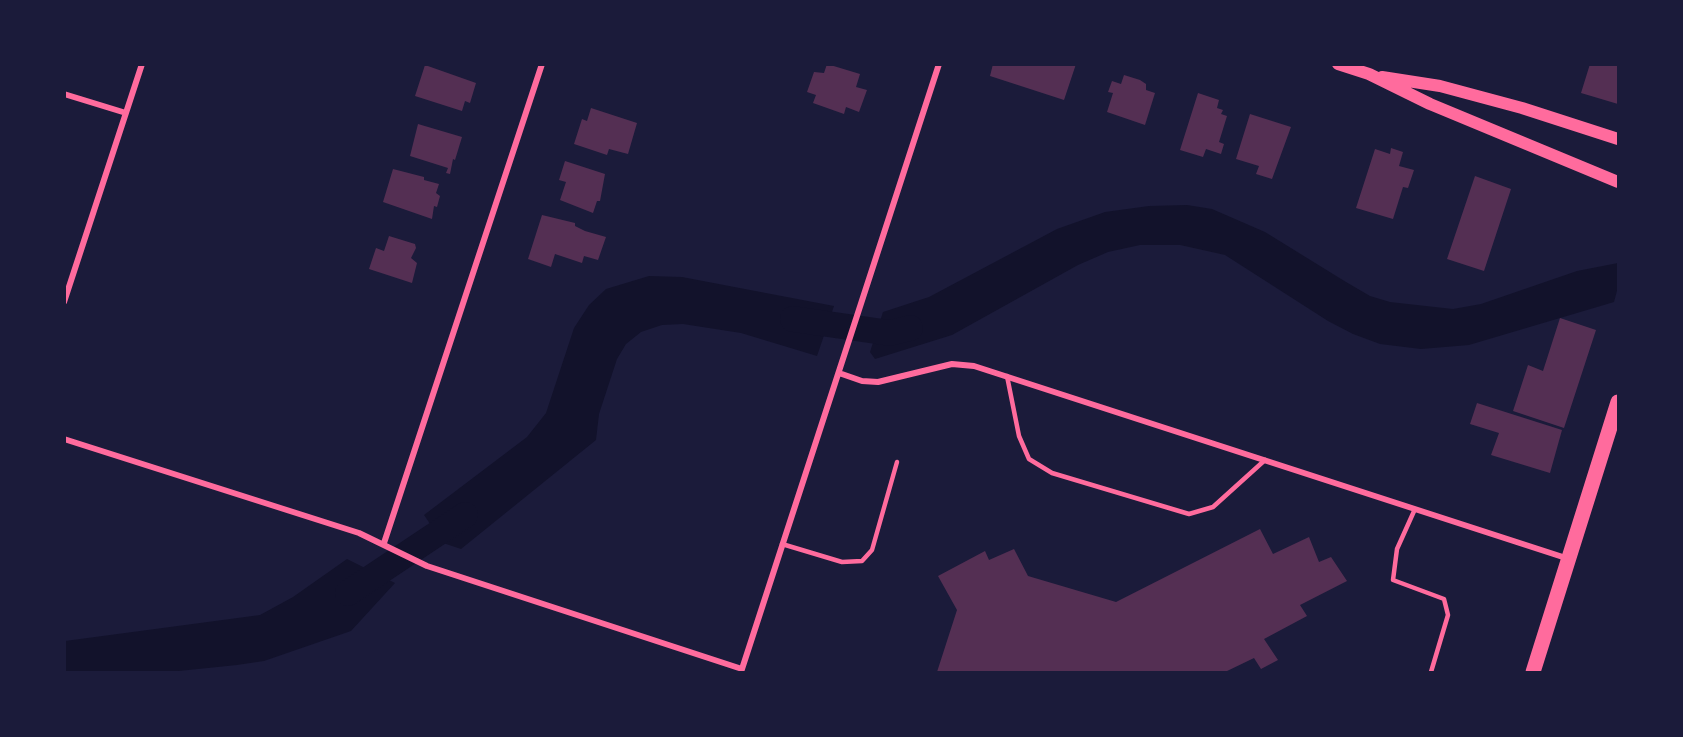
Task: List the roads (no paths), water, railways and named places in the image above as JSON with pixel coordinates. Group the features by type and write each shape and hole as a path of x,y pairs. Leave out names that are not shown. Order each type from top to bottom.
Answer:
{"main road":[{"path":"1338,64 1369,74 1440,86 1522,108 1618,139"},
{"path":"1369,74 1430,105 1618,182"},
{"path":"1533,672 1618,402"}],"street":[{"path":"64,302 142,64"},
{"path":"386,544 542,64"},
{"path":"64,439 386,544 415,561 742,670 939,64"},
{"path":"64,94 126,113"},
{"path":"839,373 862,381 878,382 952,364 974,366 1569,559"}],"lane":[{"path":"1007,376 1019,436 1029,459 1052,473 1189,514 1213,507 1265,460"},
{"path":"782,544 842,562 862,561 872,550 897,462"},
{"path":"1415,509 1396,549 1393,580 1444,598 1448,615 1431,672"}],"waterway":[{"path":"793,319 890,333 910,328"},
{"path":"348,593 465,515"}]}
